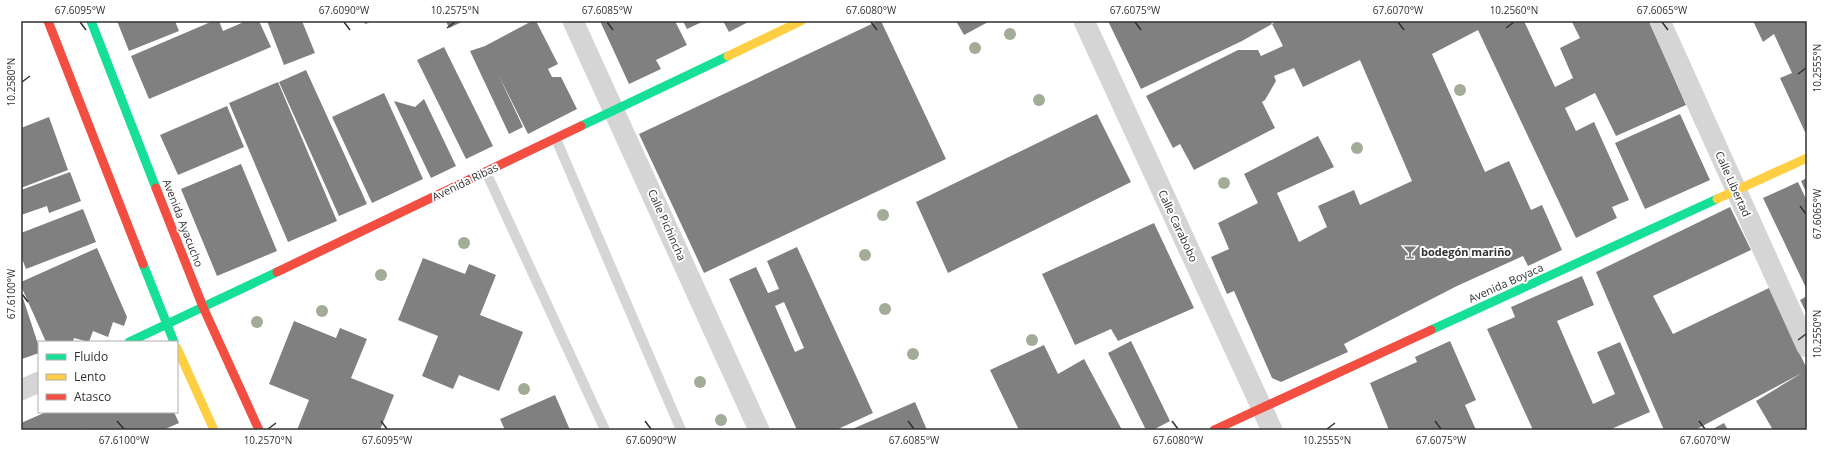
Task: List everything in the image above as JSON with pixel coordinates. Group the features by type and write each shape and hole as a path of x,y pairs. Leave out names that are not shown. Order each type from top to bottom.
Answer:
{"street":[{"path":"48,21 174,341"},
{"name":"Avenida Ayacucho","path":"91,21 203,307 259,430"},
{"name":"Calle Pichincha","path":"573,21 759,430"},
{"name":"Avenida Ribas","path":"131,341 801,21"},
{"name":"Calle Carabobo","path":"1084,21 1272,430"},
{"name":"Calle Libertad","path":"1660,21 1807,347"},
{"name":"Avenida Boyaca","path":"1214,430 1736,192 1807,158"},
{"path":"178,350 214,430"},
{"path":"21,390 38,382"}],"lane":[{"path":"556,139 681,430"},
{"path":"486,172 605,430"}],"building":[{"path":"117,21 175,21 179,31 129,51"},
{"path":"213,21 219,21 223,31 246,21 259,21 271,47 149,99 131,56"},
{"path":"267,21 302,21 315,53 284,65"},
{"path":"364,21 374,21 365,24"},
{"path":"446,21 464,21 449,28"},
{"path":"532,21 536,21 558,64 548,69 552,77 561,77 577,109 528,134 498,74 523,127 509,134 470,51 485,46"},
{"path":"600,21 675,21 687,45 656,60 661,69 629,84"},
{"path":"683,21 704,21 687,29"},
{"path":"723,21 750,21 729,32"},
{"path":"878,21 881,21 946,159 704,273 639,134"},
{"path":"956,21 990,21 964,35"},
{"path":"1108,21 1270,21 1272,24 1242,41 1141,89"},
{"path":"1277,21 1524,21 1555,87 1573,78 1560,48 1580,38 1572,22 1649,21 1686,105 1616,136 1595,93 1565,108 1576,131 1594,122 1629,200 1612,207 1617,218 1576,238 1478,30 1432,54 1485,172 1509,161 1531,210 1542,205 1562,250 1528,266 1523,256 1457,286 1344,344 1348,352 1281,382 1272,378 1234,291 1227,294 1211,257 1229,249 1218,223 1258,203 1244,174 1318,136 1334,167 1277,193 1299,242 1327,227 1318,206 1354,190 1360,205 1412,181 1360,60 1303,87 1294,68 1274,76 1276,81 1265,100 1262,102 1275,128 1194,170 1180,144 1173,148 1146,96 1238,50 1258,50 1261,56 1283,46 1272,24"},
{"path":"1753,21 1807,21 1807,130 1805,132 1780,78 1792,73 1774,34 1763,42"},
{"path":"444,47 493,146 466,159 417,60"},
{"path":"306,70 367,204 339,216 279,82"},
{"path":"278,82 337,221 288,242 229,103"},
{"path":"384,93 423,179 372,203 332,117"},
{"path":"424,99 456,166 431,178 394,101 415,107"},
{"path":"227,106 244,147 178,175 160,135"},
{"path":"1097,114 1131,182 948,273 916,202"},
{"path":"1680,114 1710,180 1645,209 1615,143"},
{"path":"49,117 68,170 21,188 21,128"},
{"path":"241,164 277,251 217,276 181,189"},
{"path":"70,172 81,201 49,213 47,206 21,215 21,190"},
{"path":"1807,178 1807,194 1801,181"},
{"path":"1798,182 1807,201 1807,290 1763,198"},
{"path":"1730,207 1751,250 1653,296 1673,334 1769,288 1807,369 1807,430 1773,430 1756,401 1802,373 1695,430 1664,430 1596,272"},
{"path":"83,209 96,242 26,269 21,256 21,233"},
{"path":"1154,223 1194,308 1118,341 1111,329 1075,345 1042,274"},
{"path":"797,247 873,413 836,430 797,430 729,279 756,267 768,293 779,289 767,261","holes":["784,302 804,348 795,352 775,306"]},
{"path":"97,248 127,317 124,326 113,322 108,337 93,331 89,341 74,338 73,341 46,341 21,286 21,282"},
{"path":"423,258 465,274 469,264 496,275 480,315 523,332 499,391 459,375 453,389 422,376 438,336 398,320"},
{"path":"1582,276 1594,305 1557,321 1593,404 1615,394 1597,352 1620,342 1650,412 1609,430 1533,430 1487,329 1515,317 1511,307"},
{"path":"21,292 38,344 38,353 22,359"},
{"path":"1807,296 1807,314 1800,300"},
{"path":"294,321 336,338 340,328 367,339 351,378 394,395 380,430 297,430 309,400 269,384"},
{"path":"1131,341 1170,421 1153,430 1146,430 1108,353"},
{"path":"1450,341 1476,400 1465,405 1476,430 1389,430 1370,383 1417,362 1415,357"},
{"path":"1044,345 1058,374 1084,359 1122,430 1019,430 990,370"},
{"path":"555,395 570,430 505,430 500,419"},
{"path":"915,402 927,430 850,430"},
{"path":"44,413 174,413 179,423 163,430 87,430 86,428 81,430 21,430 21,423"},
{"path":"1724,423 1728,430 1711,430"}],"traffic: fast":[{"path":"91,21 156,188"},
{"path":"581,126 728,56"},
{"path":"1431,330 1717,199"},
{"path":"143,264 174,341"},
{"path":"131,341 277,272"}],"traffic: slow":[{"path":"728,56 801,21"},
{"path":"1717,199 1807,158"},
{"path":"178,350 214,430"}],"traffic: jam":[{"path":"48,21 143,264"},
{"path":"277,272 581,126"},
{"path":"156,188 203,307 259,430"},
{"path":"1214,430 1431,330"}],"place":[{"name":"bodegón mariño","path":"1410,252"}]}
